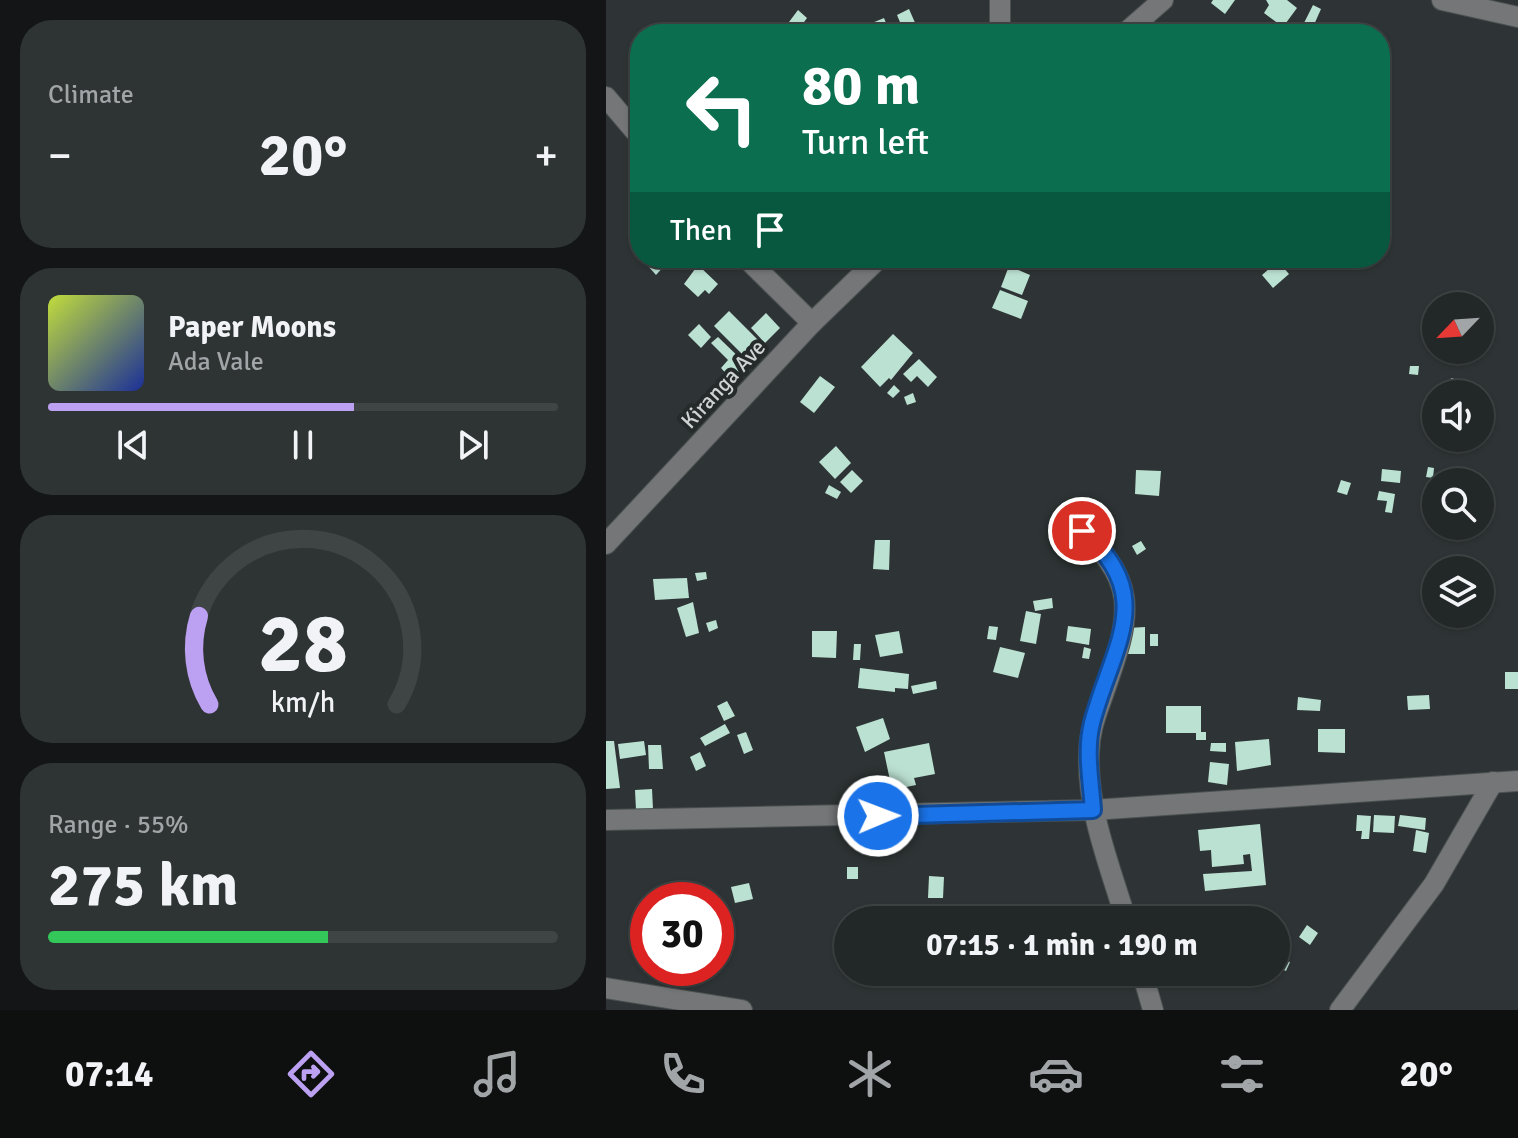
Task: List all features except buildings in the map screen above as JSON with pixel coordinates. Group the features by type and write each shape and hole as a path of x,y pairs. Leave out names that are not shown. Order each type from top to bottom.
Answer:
{"street":[{"path":"1000,0 1000,24"},
{"path":"1135,24 1163,0"},
{"path":"1442,0 1518,17"},
{"path":"606,97 630,125"},
{"path":"756,268 812,323"},
{"name":"Kiranga Ave","path":"606,544 812,323 869,268"},
{"path":"1068,519 1107,555 1125,591 1125,621 1089,741 1093,810 1122,906"},
{"path":"606,820 1093,810 1518,781"},
{"path":"1340,1010 1434,884 1493,782"},
{"path":"1146,986 1153,1010"},
{"path":"606,988 742,1010"}],"route":[{"path":"878,816 1093,810 1089,741 1120,640 1126,605 1125,591 1107,555 1082,531"}]}
